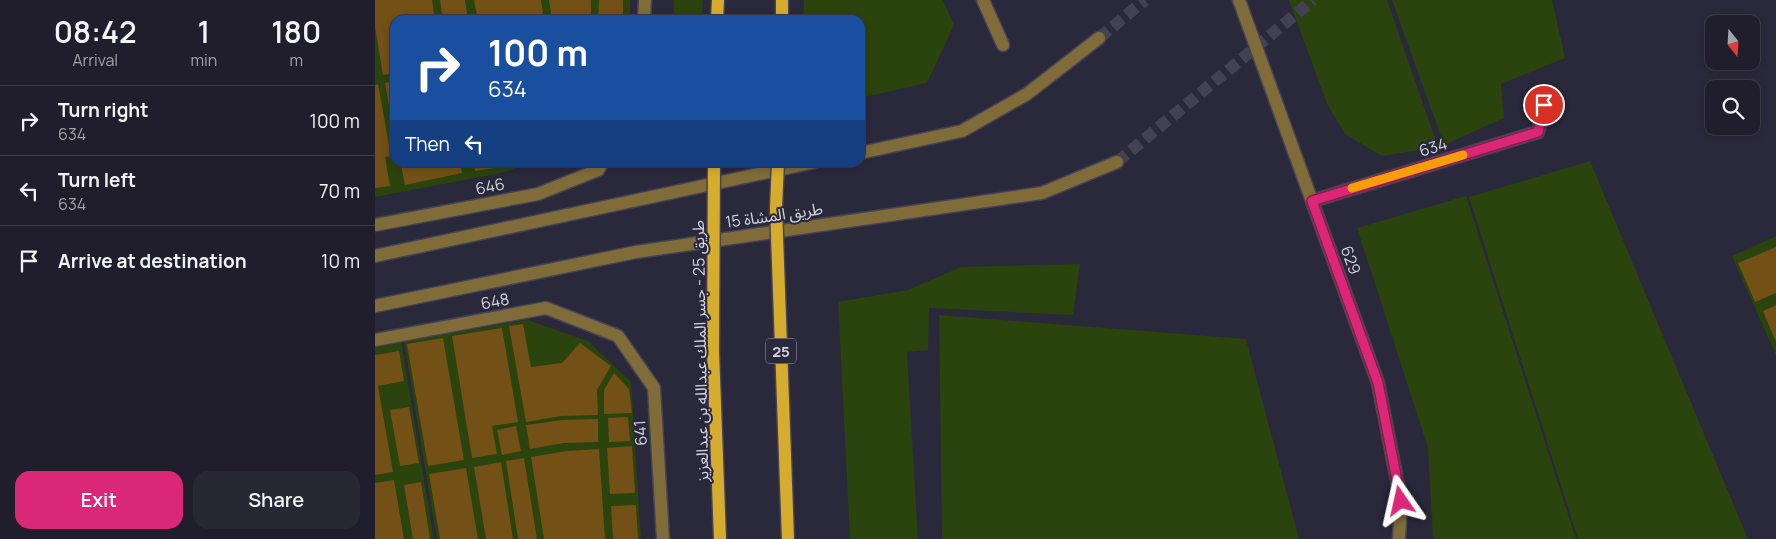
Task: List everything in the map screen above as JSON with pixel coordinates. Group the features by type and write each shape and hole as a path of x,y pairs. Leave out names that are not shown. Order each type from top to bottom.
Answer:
{"main road":[{"path":"717,15 718,0"},
{"path":"781,15 782,0"},
{"name":"طريق 25 - جسر الملك عبدالله بن عبدالعزيز","path":"714,167 713,351 720,539"},
{"name":"25","path":"778,167 776,208 788,539"}],"street":[{"path":"644,15 645,0"},
{"path":"983,0 1003,45"},
{"name":"629","path":"1239,0 1378,383 1401,501 1399,539"},
{"path":"865,152 962,131 1027,94 1099,38"},
{"name":"634","path":"1312,201 1538,132 1544,105"},
{"name":"طريق المشاة 15","path":"375,306 635,252 1042,192 1117,162"},
{"name":"646","path":"375,225 538,194 598,170 600,167"},
{"path":"375,256 792,167"},
{"name":"648","path":"375,340 546,308 618,336"},
{"name":"641","path":"618,336 653,388 663,539"}],"green space":[{"path":"375,0 630,0 630,15 390,15 390,167 520,167 501,173 375,197"},
{"path":"674,0 703,0 702,15 673,15"},
{"path":"804,0 943,0 954,25 927,83 865,97 865,15 803,15"},
{"path":"1289,0 1387,0 1438,147 1382,156 1345,134 1327,104"},
{"path":"1392,0 1552,0 1565,58 1501,84 1504,118 1444,145"},
{"path":"1590,161 1748,539 1578,539 1469,197"},
{"path":"1466,196 1576,539 1433,539 1428,448 1357,228"},
{"path":"1776,236 1776,355 1732,256"},
{"path":"1080,264 1073,315 929,308 928,350 907,352 918,539 850,539 838,302 908,290 961,267"},
{"path":"939,315 1246,339 1299,539 942,539"},
{"path":"528,320 588,341 631,382 641,539 437,539 404,341"},
{"path":"401,341 434,539 375,539 375,346"}],"building":[{"path":"375,0 432,0 434,15 390,15 390,74 383,75 375,27"},
{"path":"440,0 465,0 467,15 442,15"},
{"path":"474,0 541,0 543,15 477,15"},
{"path":"549,0 591,0 591,15 551,15"},
{"path":"599,0 623,0 623,15 598,15"},
{"path":"390,82 390,111 385,83"},
{"path":"378,84 390,150 390,156 385,157 390,186 375,188 375,85"},
{"path":"401,167 461,167 462,173 405,185"},
{"path":"475,167 495,167 495,168 475,171"},
{"path":"1776,247 1776,293 1755,302 1738,263"},
{"path":"1776,305 1776,342 1763,311"},
{"path":"523,324 531,367 562,363 580,343 611,366 597,390 598,415 561,416 526,422 509,326"},
{"path":"502,328 518,422 492,426 497,454 472,458 452,336"},
{"path":"443,338 464,460 428,466 407,344"},
{"path":"399,351 404,381 378,386 393,472 375,475 375,355"},
{"path":"614,373 629,389 632,413 604,414 604,390"},
{"path":"409,407 419,463 400,466 390,410"},
{"path":"628,417 630,441 609,442 608,418"},
{"path":"598,419 598,442 564,443 530,449 526,425 562,420"},
{"path":"516,426 521,451 502,455 497,430"},
{"path":"632,446 635,493 610,494 607,448"},
{"path":"599,449 605,539 544,539 531,457 567,451"},
{"path":"524,458 537,539 518,539 506,461"},
{"path":"501,462 513,539 486,539 474,467"},
{"path":"466,468 478,539 440,539 429,474"},
{"path":"394,480 404,539 375,539 375,483"},
{"path":"421,482 430,539 413,539 404,485"},
{"path":"636,505 638,539 613,539 611,506"}],"tunnel":[{"path":"1099,38 1145,0"},
{"path":"1117,162 1313,0"}],"slow traffic":[{"path":"1352,188 1463,155"}],"route":[{"path":"1401,501 1378,383 1312,201 1538,132 1544,105"}]}
